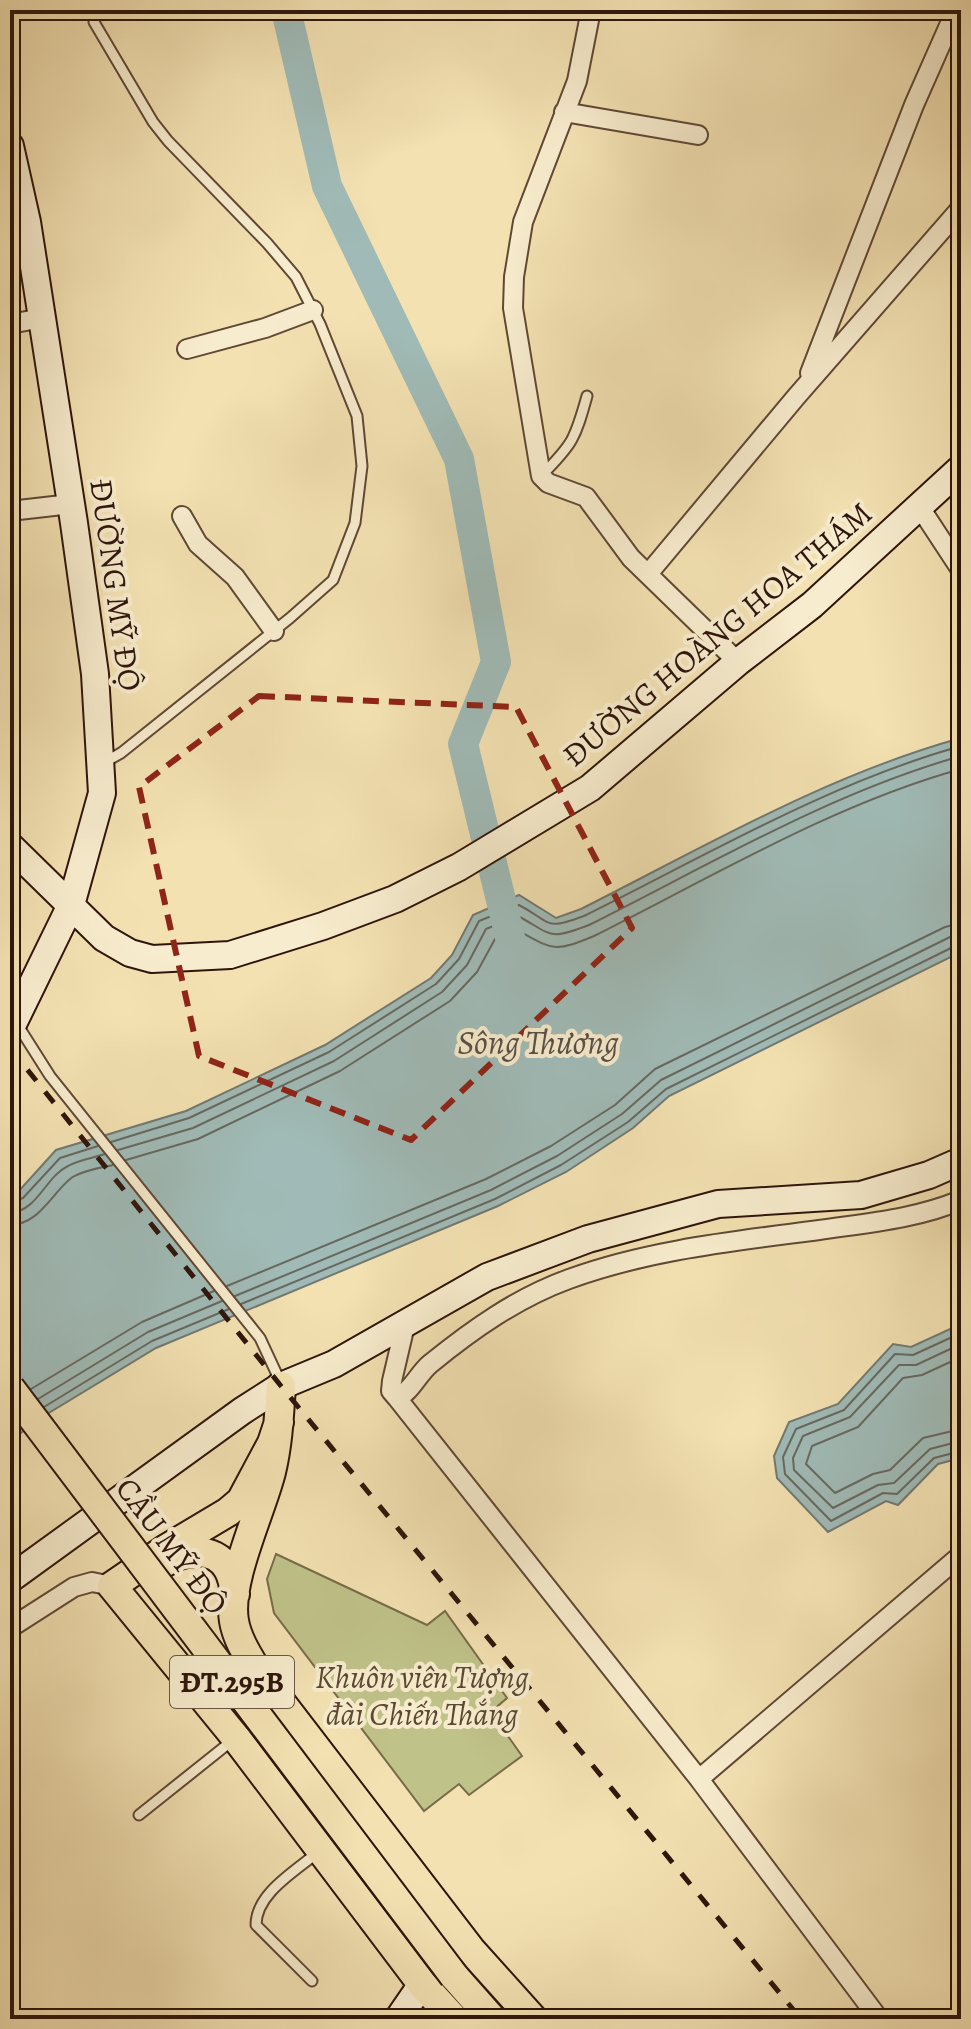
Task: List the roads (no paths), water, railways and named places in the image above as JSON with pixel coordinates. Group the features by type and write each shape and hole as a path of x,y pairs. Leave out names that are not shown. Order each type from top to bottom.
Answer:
{"main road":[{"path":"281,1386 271,1472 237,1579 234,1621 243,1649 471,1950 533,2019"},
{"name":"CẦU MỸ ĐỘ","path":"10,1388 454,1976 492,2019"},
{"path":"115,1591 166,1549 241,1501 272,1443 279,1422"},
{"path":"115,1591 171,1558 191,1551 212,1556 226,1565 235,1594"},
{"path":"115,1591 236,1738 422,1984 454,2019"}],"street":[{"path":"591,10 577,81 523,222 514,277 513,308 541,476 548,483 586,497 631,558 738,662"},
{"path":"805,387 914,105 956,10"},
{"path":"564,112 698,135"},
{"name":"ĐƯỜNG MỸ ĐỘ","path":"10,146 15,193 42,318 71,504 95,674 102,764 102,793 71,905 13,1026"},
{"path":"648,574 961,208"},
{"path":"187,349 265,328 313,310"},
{"path":"10,324 42,318"},
{"name":"ĐƯỜNG HOÀNG HOA THÁM","path":"71,905 104,938 130,953 152,959 230,955 323,926 395,899 459,867 590,788 738,662 812,605 961,468"},
{"path":"10,511 71,504"},
{"path":"919,506 961,570"},
{"path":"182,516 198,544 235,577 274,631"},
{"path":"10,846 71,905"},
{"path":"10,1579 281,1386 334,1364 487,1277 588,1239 718,1204 861,1195 929,1175 961,1161"},
{"path":"397,1398 410,1389 425,1368 498,1313 568,1279 641,1259 733,1242 908,1217 961,1200"},
{"path":"406,1321 391,1391 699,1779 879,2019"},
{"path":"699,1779 961,1555"},
{"path":"10,1628 74,1587 92,1582 115,1591"},
{"path":"398,2019 422,1984"}],"lane":[{"path":"94,22 153,122 168,141 296,277 357,416 362,466 355,523 333,580 121,753 102,764"},
{"path":"541,476 568,450 576,437 587,396"},
{"path":"13,1026 260,1338 278,1372 281,1386"},
{"path":"139,1815 236,1738"},
{"path":"312,1981 256,1925 256,1913 262,1901 321,1850"}],"water":[{"name":"Sông Thương","path":"961,738 961,952 669,1096 633,1128 566,1172 498,1206 156,1348 34,1422 10,1442 10,1197 56,1150 186,1111 325,1045 431,978 452,955 473,915 519,895 556,918 581,909 814,792 911,753"},
{"path":"961,1324 961,1458 938,1464 898,1505 886,1501 828,1532 777,1478 774,1456 789,1422 838,1404 893,1344 911,1347"}],"waterway":[{"path":"286,10 327,186 459,459 496,662 463,744 511,941"}],"railway":[{"path":"10,1048 281,1386 801,2019"}],"park label":[{"name":"Khuôn viên Tượng đài Chiến Thắng","path":"422,1696"}]}
